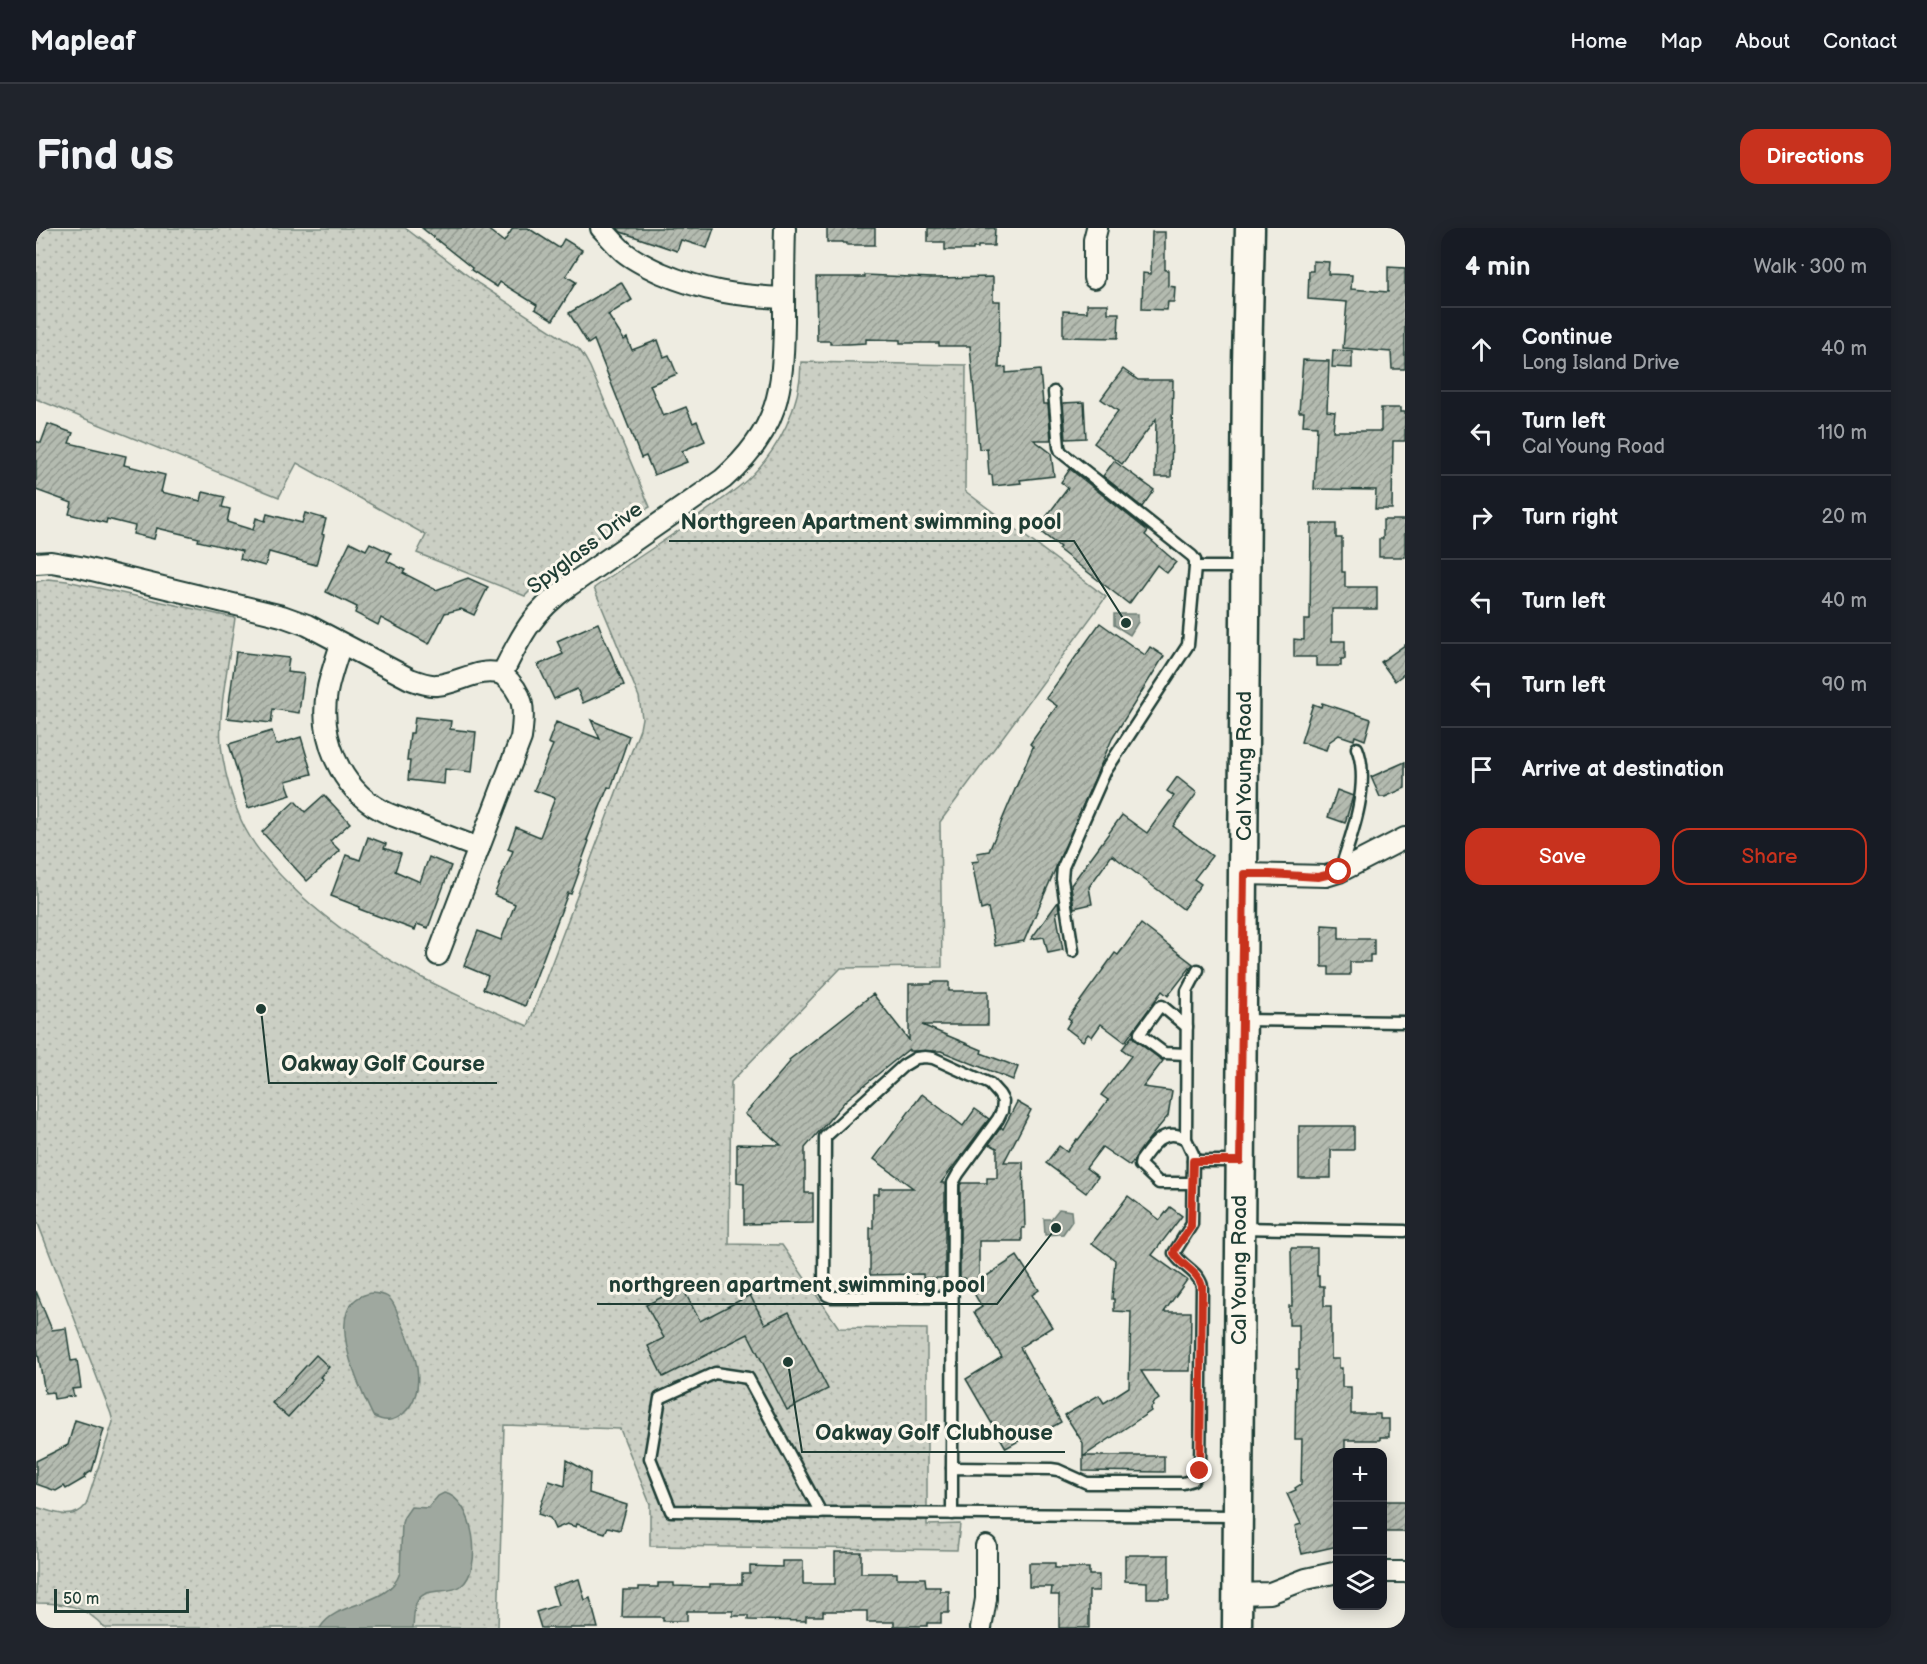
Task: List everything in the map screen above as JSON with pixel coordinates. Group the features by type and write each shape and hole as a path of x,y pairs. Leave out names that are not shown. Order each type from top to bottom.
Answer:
{"main road":[{"name":"Cal Young Road","path":"1237,1628 1250,228"}],"street":[{"path":"602,228 632,258 680,281 699,288 729,294 784,298"},
{"name":"Spyglass Drive","path":"502,674 526,627 548,603 723,479 753,449 771,418 781,387 785,228"},
{"path":"1094,278 1094,240 1097,228"},
{"path":"36,563 51,562 80,567 282,615 307,625 410,679 428,684 445,684 485,672 502,674 517,689 520,698 523,712 521,738 438,955"},
{"path":"341,644 327,694 326,712 331,748 347,781 358,794 383,812 479,848"},
{"path":"1244,874 1318,877 1339,872 1405,838"},
{"path":"981,1628 986,1599 986,1546"},
{"path":"1387,1572 1405,1572"},
{"path":"1237,1594 1269,1593 1306,1579 1333,1573"}],"lane":[{"path":"1054,392 1061,453 1195,560 1188,645 1105,772 1063,867 1062,879 1073,951"},
{"path":"1195,567 1246,567"},
{"path":"1339,872 1349,843 1363,772 1357,748"},
{"path":"952,1468 1051,1469 1087,1483 1183,1483 1198,1475 1201,1467 1203,1289 1198,1277 1176,1258 1174,1253 1191,1227 1193,1151 1186,1139 1187,988 1198,970"},
{"path":"1186,1054 1164,1053 1140,1033 1162,1006 1187,1027"},
{"path":"1242,1020 1405,1022"},
{"path":"952,1297 832,1297 827,1295 824,1288 825,1137 903,1066 921,1057 933,1058 987,1082 1003,1101 998,1119 953,1184 952,1514"},
{"path":"1186,1139 1175,1135 1160,1138 1140,1165 1159,1183 1192,1183"},
{"path":"1193,1161 1240,1161"},
{"path":"1240,1228 1405,1230"},
{"path":"821,1513 748,1378 715,1373 660,1398 650,1458 671,1511 821,1513 1238,1516"}],"shaded area":[{"path":"36,228 405,228 479,284 579,349 590,367 650,507 584,546 525,596 417,553 426,535 297,463 279,497 36,399"},
{"path":"801,362 966,365 965,491 1106,597 940,822 942,967 841,968 731,1082 729,1244 782,1245 839,1328 927,1329 927,1525 960,1524 957,1550 650,1546 650,1504 620,1429 504,1425 498,1628 105,1628 90,1614 74,1607 36,1603 36,1507 69,1514 81,1510 86,1505 113,1422 36,1218 36,582 48,579 67,581 235,618 223,699 221,745 234,802 245,829 255,845 280,875 341,929 400,966 528,1026 640,729 642,718 639,697 594,588 720,501 759,468 778,441 792,411 797,395"},
{"path":"1114,614 1138,614 1138,622 1130,635 1114,625"},
{"path":"1059,1209 1071,1211 1072,1221 1063,1234 1045,1235 1044,1219 1051,1219"},
{"path":"372,1293 386,1296 393,1302 410,1342 417,1367 418,1380 411,1404 403,1414 392,1420 373,1416 352,1367 347,1347 345,1328 347,1312 356,1299"},
{"path":"444,1493 454,1498 463,1507 472,1535 474,1550 472,1565 468,1577 461,1586 422,1596 415,1606 413,1628 320,1628 338,1612 374,1598 394,1584 400,1573 404,1517 411,1507 428,1508 438,1496"}],"building":[{"path":"422,228 486,228 504,242 513,228 528,228 559,248 564,239 582,250 566,276 576,282 553,320 535,309 537,305 500,282 497,287 471,270 472,268"},
{"path":"617,228 714,228 707,248 681,240 677,251 621,232"},
{"path":"827,228 875,228 875,245 827,242"},
{"path":"928,228 995,228 994,246 978,246 973,250 945,250 945,242 928,242"},
{"path":"1152,232 1165,232 1165,270 1168,270 1168,286 1175,287 1174,302 1168,302 1167,310 1142,309 1143,273 1151,274"},
{"path":"1313,261 1329,262 1328,274 1352,275 1351,289 1388,292 1388,267 1405,268 1405,369 1392,369 1391,352 1343,348 1347,302 1308,299 1309,271 1313,271"},
{"path":"865,275 932,278 993,277 993,301 1000,301 999,368 1006,367 1006,373 1040,370 1043,404 1048,404 1051,440 1034,440 1051,453 1054,476 993,486 992,475 989,475 987,448 979,449 970,346 900,343 900,340 866,339 866,343 849,344 817,341 816,277 865,277"},
{"path":"621,282 632,300 608,315 624,340 627,338 632,350 658,340 664,357 669,355 677,374 650,385 663,416 686,407 693,423 697,421 705,441 682,451 687,462 654,475 646,456 641,458 594,340 588,344 569,313"},
{"path":"1087,304 1108,304 1108,313 1119,313 1118,338 1063,337 1063,311 1087,312"},
{"path":"1333,350 1352,351 1352,368 1332,367"},
{"path":"1303,360 1329,361 1327,411 1335,412 1333,431 1381,431 1381,408 1400,408 1400,412 1405,412 1405,441 1393,441 1392,509 1375,509 1376,490 1314,489 1317,426 1303,425 1304,412 1299,412"},
{"path":"1123,369 1138,380 1173,380 1171,477 1155,477 1156,419 1122,464 1094,443 1118,411 1101,399"},
{"path":"1084,402 1086,438 1066,439 1063,403"},
{"path":"48,424 73,433 69,443 126,456 124,465 165,475 161,492 201,501 203,492 225,497 222,507 230,509 227,522 253,530 256,518 265,521 267,514 302,523 305,513 326,519 316,565 269,552 265,566 240,559 242,551 198,541 199,538 157,528 154,539 133,534 135,526 107,519 106,523 69,514 72,503 36,490 36,441 41,443"},
{"path":"1114,461 1154,490 1142,507 1103,476"},
{"path":"1070,469 1148,531 1145,535 1176,562 1167,573 1157,565 1129,604 1058,549 1060,547 1037,529 1068,488 1061,482"},
{"path":"1383,520 1405,520 1405,557 1379,557 1379,539 1383,539"},
{"path":"1311,524 1336,524 1336,538 1342,538 1342,572 1345,572 1345,587 1377,587 1377,609 1332,609 1332,641 1345,641 1345,659 1341,659 1341,666 1316,666 1316,657 1294,657 1294,639 1304,640 1304,620 1310,620"},
{"path":"350,542 366,550 370,543 391,553 387,561 405,570 403,573 436,590 468,578 488,587 474,615 461,609 445,613 429,644 381,618 378,625 355,613 357,607 326,592"},
{"path":"598,623 624,685 583,703 577,689 554,699 538,665 563,654 557,641"},
{"path":"1100,623 1145,655 1150,647 1164,656 1112,739 1024,941 995,946 988,908 981,910 972,862 979,861 977,853 989,851 1033,747 1030,744 1057,706 1046,698"},
{"path":"1405,645 1405,673 1395,681 1381,662"},
{"path":"236,652 289,658 287,672 304,674 299,713 273,709 271,723 227,718"},
{"path":"1322,703 1371,719 1365,740 1355,736 1354,740 1339,735 1329,742 1326,750 1301,742 1313,704 1321,707"},
{"path":"415,717 451,721 450,729 476,732 472,772 445,769 444,784 408,780 410,761 407,761 410,733 413,733"},
{"path":"591,720 629,736 611,788 608,787 587,840 589,841 571,894 568,893 525,1006 483,989 488,976 464,966 478,931 501,940 515,904 494,895 513,851 508,849 516,827 540,837 555,798 534,790 553,745 548,743 556,722 600,739"},
{"path":"272,731 276,745 301,737 312,774 286,781 291,795 248,808 229,744"},
{"path":"1405,762 1405,788 1380,797 1371,777"},
{"path":"1177,777 1197,793 1173,826 1212,856 1194,879 1201,884 1183,909 1112,855 1089,887 1092,904 1074,908 1071,885 1122,815 1147,833 1174,796 1167,791"},
{"path":"1337,790 1353,796 1345,823 1328,817"},
{"path":"324,795 350,823 330,841 340,851 307,881 262,832 295,801 305,812"},
{"path":"368,837 386,844 384,848 401,854 395,871 420,882 429,857 451,866 428,928 417,924 415,930 331,896 346,855 360,860"},
{"path":"1058,902 1059,911 1056,912 1063,950 1048,953 1044,937 1031,939"},
{"path":"1141,924 1193,964 1168,996 1162,991 1125,1042 1101,1024 1092,1037 1088,1034 1083,1041 1066,1028 1071,1020 1068,1018 1115,953 1118,955"},
{"path":"1322,925 1339,926 1339,939 1374,939 1374,955 1370,955 1370,962 1350,962 1350,975 1329,975 1329,967 1322,967"},
{"path":"932,982 949,982 949,991 988,991 988,1025 922,1025 982,1050 981,1053 1018,1067 1013,1080 941,1051 909,1051 909,1049 846,1100 805,1148 805,1193 813,1193 813,1223 744,1224 744,1184 737,1183 737,1144 781,1145 745,1114 790,1062 789,1060 873,994 909,1040 909,984 932,984"},
{"path":"1132,1036 1163,1061 1143,1087 1172,1091 1168,1116 1130,1166 1102,1147 1086,1168 1098,1177 1086,1193 1046,1163 1059,1146 1067,1152 1108,1100 1101,1095 1131,1056 1122,1049"},
{"path":"922,1094 963,1126 975,1109 989,1119 941,1183 945,1183 945,1278 923,1278 923,1274 870,1275 873,1194 879,1194 879,1188 913,1188 874,1159"},
{"path":"1017,1102 1031,1110 1004,1162 1023,1162 1025,1228 1022,1228 1022,1241 979,1241 979,1281 1017,1256 1039,1290 1032,1295 1052,1327 1020,1347 1061,1422 1033,1438 1031,1434 1006,1448 966,1379 1002,1357 974,1312 982,1307 965,1278 960,1278 960,1185 962,1183 987,1183 987,1178 997,1178 997,1148 989,1144 1001,1127 1003,1129"},
{"path":"1299,1126 1354,1126 1354,1150 1331,1150 1331,1178 1299,1178"},
{"path":"1128,1196 1160,1220 1170,1207 1182,1216 1152,1255 1187,1280 1164,1312 1191,1312 1190,1371 1141,1371 1159,1399 1152,1404 1151,1411 1084,1456 1164,1456 1164,1472 1083,1471 1083,1443 1065,1415 1099,1395 1104,1403 1129,1387 1131,1312 1114,1311 1114,1299 1112,1299 1115,1260 1092,1243"},
{"path":"1291,1248 1317,1248 1319,1286 1324,1286 1324,1306 1331,1306 1331,1359 1339,1359 1339,1368 1342,1368 1342,1387 1351,1387 1351,1414 1380,1414 1380,1419 1389,1419 1389,1437 1380,1437 1380,1440 1345,1440 1345,1448 1333,1448 1333,1547 1302,1554 1295,1526 1301,1524 1287,1494 1296,1490 1295,1488 1301,1484 1302,1439 1295,1439 1299,1325 1289,1325 1289,1306 1292,1306"},
{"path":"682,1287 700,1321 750,1295 765,1324 789,1312 828,1389 787,1410 748,1334 663,1377 648,1346 664,1338 646,1305"},
{"path":"36,1291 52,1330 66,1328 71,1361 77,1360 81,1388 72,1389 74,1396 54,1399 53,1392 45,1393 36,1342"},
{"path":"316,1355 329,1367 320,1377 323,1379 288,1417 272,1403"},
{"path":"75,1420 104,1429 92,1471 66,1489 64,1486 56,1491 36,1484 36,1461 68,1445"},
{"path":"567,1460 590,1473 589,1493 627,1505 620,1530 608,1527 605,1533 577,1524 576,1527 567,1524 555,1529 550,1518 538,1514 549,1481 565,1486"},
{"path":"1387,1501 1405,1501 1405,1532 1387,1532"},
{"path":"835,1552 861,1552 861,1573 897,1573 897,1578 925,1578 926,1587 940,1587 940,1591 949,1591 949,1613 941,1613 941,1623 927,1623 927,1626 894,1626 894,1622 867,1622 867,1611 823,1611 823,1616 806,1616 806,1621 748,1620 748,1616 733,1616 733,1611 687,1611 687,1621 663,1621 663,1617 622,1617 623,1590 658,1587 658,1583 710,1587 710,1584 742,1584 742,1574 750,1574 750,1566 782,1567 782,1561 803,1561 803,1584 835,1584"},
{"path":"1125,1555 1169,1555 1169,1598 1147,1598 1147,1582 1125,1581"},
{"path":"1029,1563 1055,1563 1055,1568 1089,1568 1089,1575 1099,1575 1099,1591 1089,1591 1089,1628 1059,1628 1059,1595 1051,1595 1052,1587 1029,1587"},
{"path":"579,1579 585,1600 590,1598 598,1628 541,1628 536,1612 558,1605 552,1587"}],"place":[{"name":"Northgreen Apartment swimming pool","path":"1126,623"},
{"name":"Oakway Golf Course","path":"261,1009"},
{"name":"northgreen apartment swimming pool","path":"1056,1228"},
{"name":"Oakway Golf Clubhouse","path":"788,1362"}],"route":[{"path":"1200,1471 1202,1286 1198,1277 1174,1256 1174,1253 1191,1227 1193,1161 1240,1161 1244,874 1318,877 1339,872"}]}
